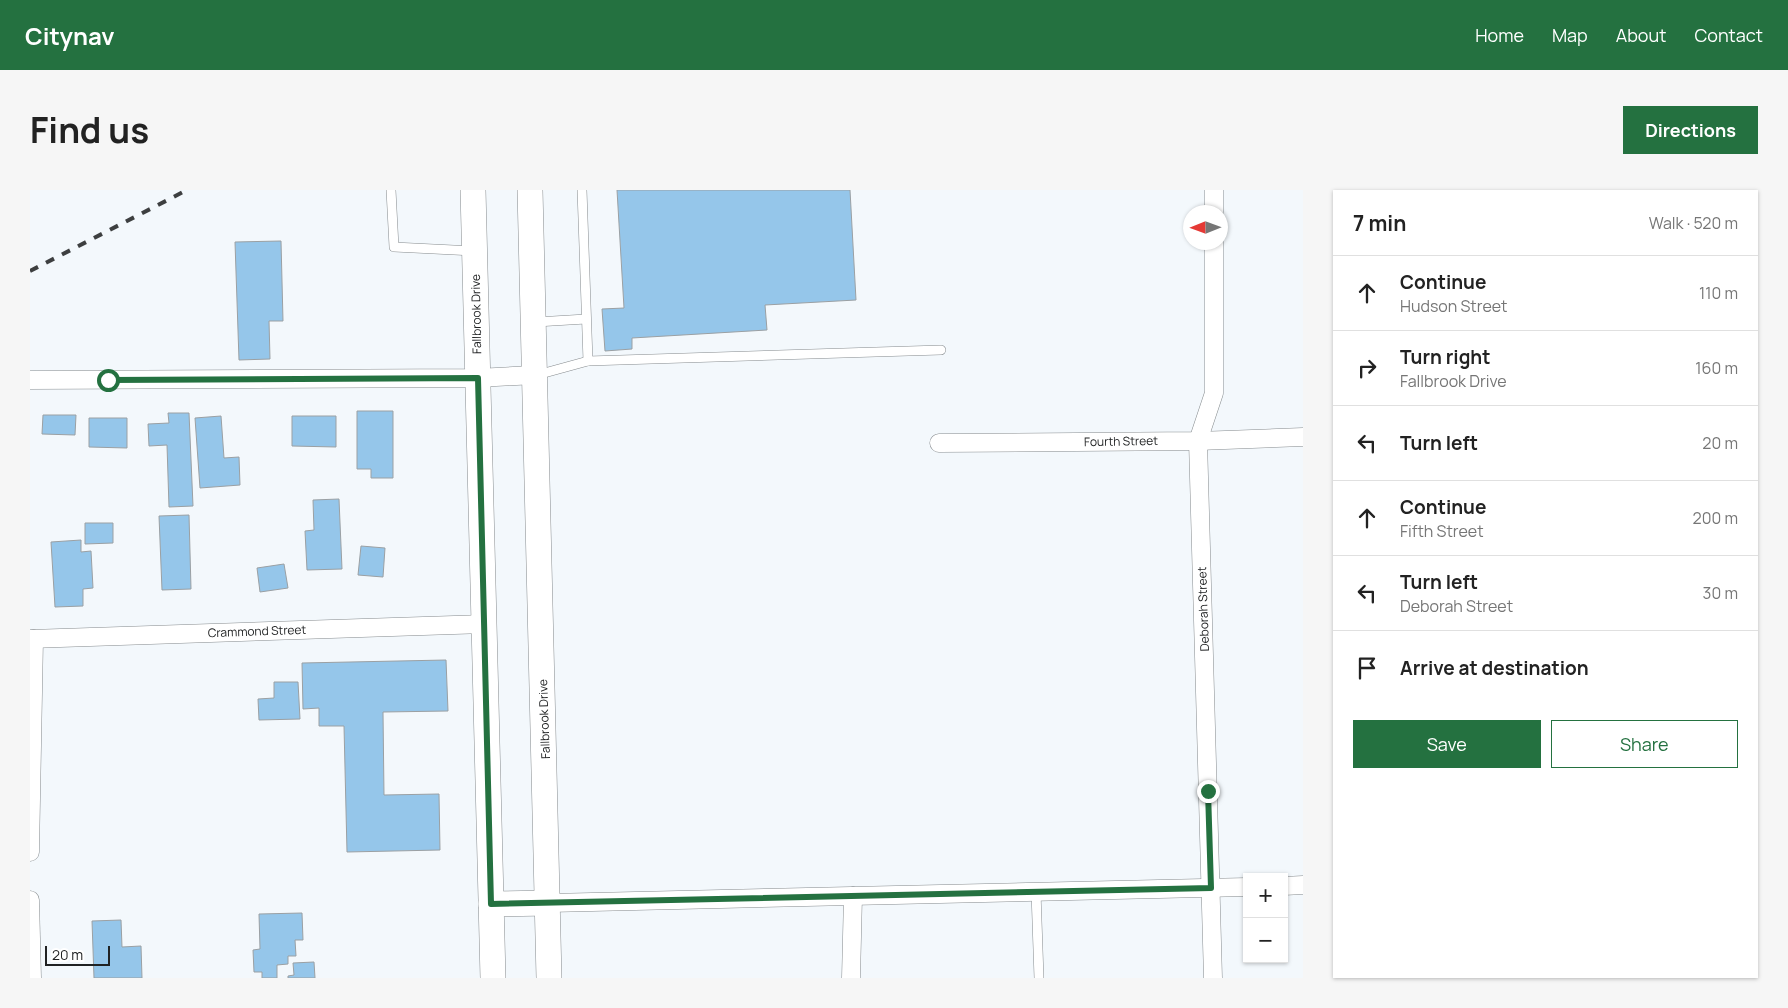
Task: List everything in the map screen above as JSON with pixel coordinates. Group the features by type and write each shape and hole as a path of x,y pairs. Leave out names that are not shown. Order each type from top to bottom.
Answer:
{"main road":[{"name":"Fallbrook Drive","path":"472,190 493,978"},
{"name":"Fallbrook Drive","path":"530,190 549,978"},
{"path":"491,904 548,903"}],"street":[{"path":"1214,190 1214,205"},
{"name":"Deborah Street","path":"1213,978 1198,441 1214,393 1214,250"},
{"path":"30,380 478,378 534,375"},
{"name":"Fourth Street","path":"939,443 1198,441 1303,437"},
{"name":"Crammond Street","path":"32,639 485,624"},
{"path":"30,852 32,639"},
{"path":"1288,886 1303,885"},
{"path":"548,903 1243,887"},
{"path":"851,978 853,896"},
{"path":"30,900 32,978"}],"lane":[{"path":"391,190 394,247 474,251"},
{"path":"582,190 588,361"},
{"path":"533,322 586,319"},
{"path":"534,375 588,361 941,350"},
{"path":"1036,892 1039,978"}],"building":[{"path":"617,190 850,190 856,300 765,305 767,330 632,338 632,349 605,351 602,309 624,308"},
{"path":"281,241 283,321 269,321 270,359 239,360 235,242"},
{"path":"357,411 393,411 393,478 371,478 371,469 357,469"},
{"path":"168,413 189,413 193,506 169,507 167,445 149,446 148,424 169,423"},
{"path":"43,415 76,415 75,435 42,434"},
{"path":"221,416 224,458 239,457 240,485 200,488 195,418"},
{"path":"292,416 336,416 336,447 292,446"},
{"path":"89,418 127,418 127,448 89,447"},
{"path":"339,499 342,569 307,570 305,531 314,530 313,500"},
{"path":"189,515 191,589 162,590 159,516"},
{"path":"85,523 113,523 113,543 85,544"},
{"path":"81,540 81,552 91,551 93,588 83,589 83,606 55,607 51,542"},
{"path":"361,546 385,548 383,577 358,575"},
{"path":"284,564 288,588 260,592 257,568"},
{"path":"446,660 448,711 383,712 384,795 439,794 440,850 347,852 344,726 319,726 319,708 303,709 302,663"},
{"path":"274,682 298,682 300,719 259,720 258,699 274,698"},
{"path":"302,913 303,940 295,940 296,956 288,956 288,964 277,965 277,978 262,978 262,972 254,972 253,950 260,949 259,914"},
{"path":"121,920 122,947 141,946 142,978 94,978 92,921"},
{"path":"314,962 315,978 288,978 288,976 294,975 293,963"}],"railway":[{"path":"30,271 187,190"}],"route":[{"path":"108,380 478,378 491,904 1211,888 1208,791"}]}
